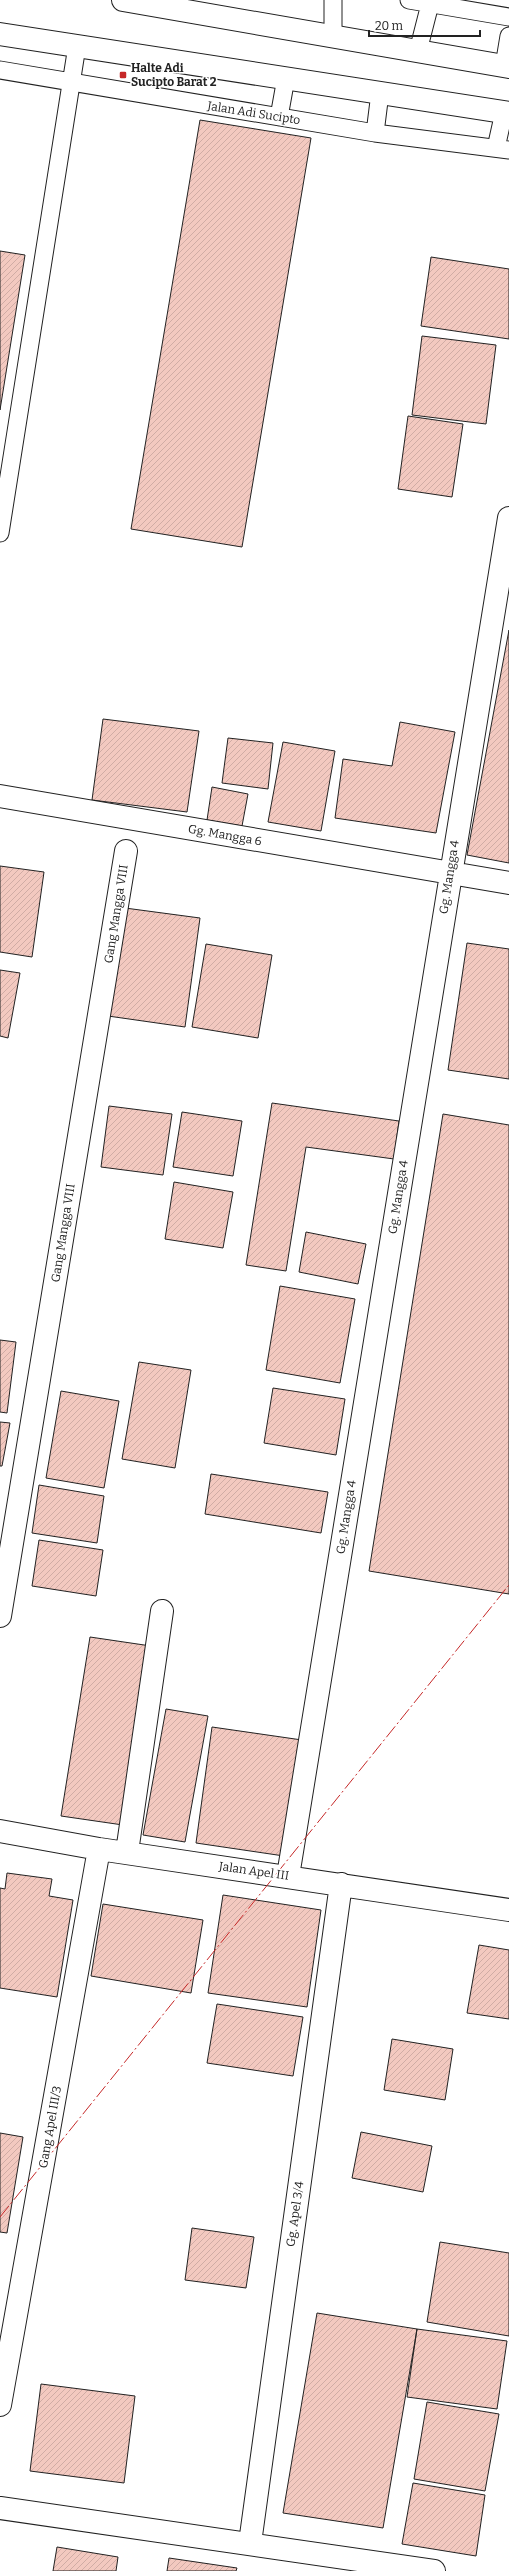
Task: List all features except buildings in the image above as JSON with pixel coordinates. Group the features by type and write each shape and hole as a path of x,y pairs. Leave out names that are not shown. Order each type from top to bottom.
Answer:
{"main road":[{"path":"123,0 145,2 506,66"},
{"path":"0,34 506,113"},
{"name":"Gg. Mangga 4","path":"288,1876 450,873 509,518"},
{"name":"Gg. Mangga 6","path":"0,796 509,883"},
{"name":"Gang Mangga VIII","path":"0,1616 126,851"},
{"path":"127,1852 162,1611"},
{"name":"Jalan Apel III","path":"0,1831 100,1849 509,1910"},
{"name":"Gang Apel III/3","path":"0,2405 100,1849"},
{"name":"Gg. Apel 3/4","path":"250,2543 340,1884"},
{"path":"0,2508 250,2543 434,2571"}],"lane":[{"path":"333,0 333,36"},
{"path":"409,0 509,17"},
{"path":"418,51 430,4"},
{"path":"506,66 509,36"},
{"path":"0,533 70,82 77,46"},
{"name":"Jalan Adi Sucipto","path":"0,70 375,133 503,149"},
{"path":"279,117 286,78"},
{"path":"375,133 380,93"},
{"path":"503,149 506,113"}],"power":[{"path":"0,2217 509,1585"}],"place":[{"name":"Halte Adi Sucipto Barat 2","path":"123,75"}]}
